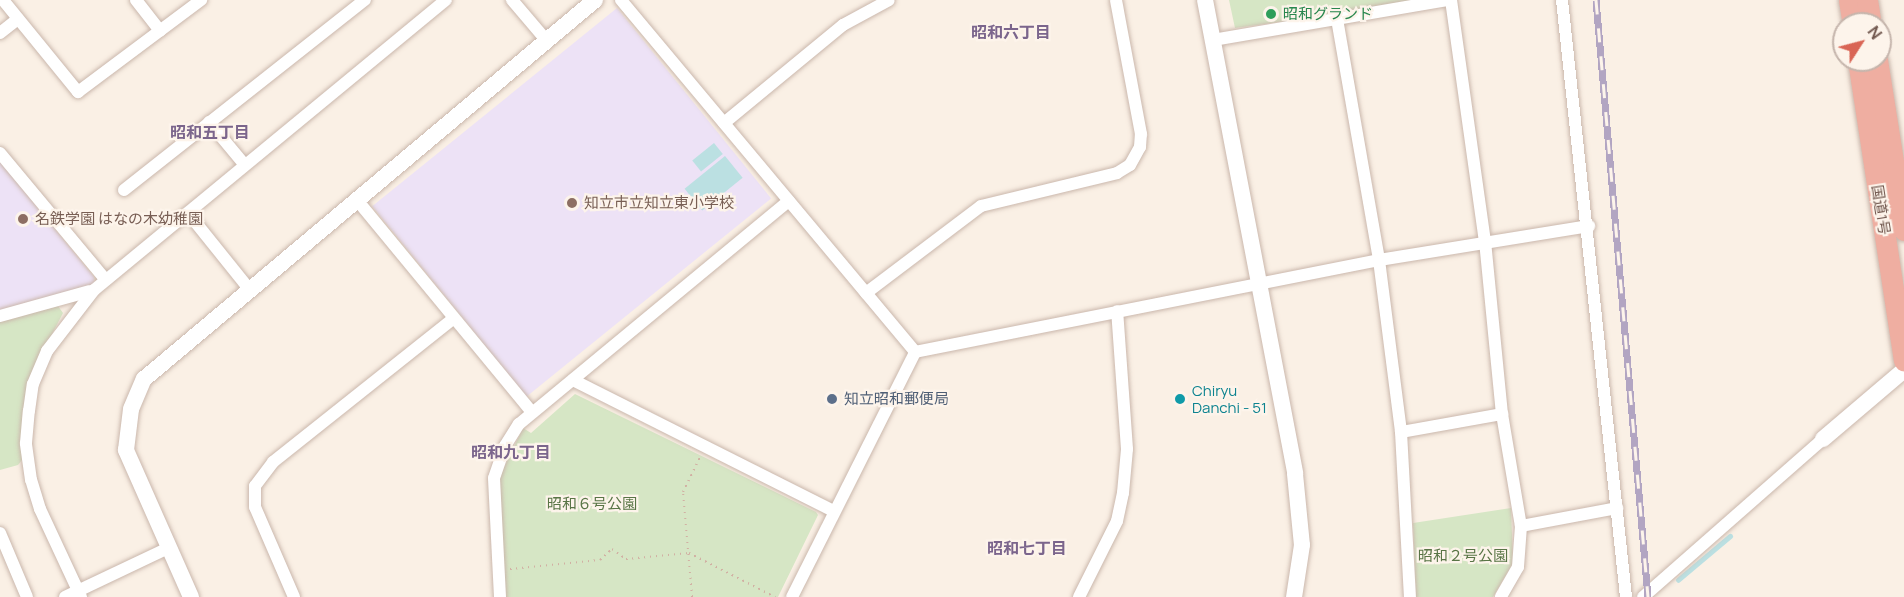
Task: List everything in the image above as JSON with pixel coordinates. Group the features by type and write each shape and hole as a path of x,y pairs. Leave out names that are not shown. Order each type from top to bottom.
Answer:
{"highway":[{"name":"国道1号","path":"1860,72 1904,360"},
{"name":"国道1号","path":"1879,72 1904,230"}],"street":[{"path":"3,0 78,92 201,0"},
{"path":"136,0 160,31"},
{"path":"124,190 366,0"},
{"path":"80,594 40,509 26,443 33,384 48,351 94,290 244,164 446,0"},
{"path":"512,0 546,40"},
{"path":"190,597 126,450 131,409 144,380 249,289 595,0"},
{"path":"621,0 915,352"},
{"path":"724,123 843,25 889,0"},
{"path":"866,293 981,206 1117,173 1130,165 1140,147 1141,134 1116,0"},
{"path":"1205,0 1295,474 1302,544 1294,597"},
{"path":"1213,40 1449,0 1485,241 1502,414 1521,526 1518,567 1501,597"},
{"path":"1562,0 1589,226 1626,597"},
{"path":"0,33 18,19"},
{"path":"1337,19 1379,260 1401,432 1410,597"},
{"path":"209,122 244,164"},
{"path":"0,153 106,280"},
{"path":"357,200 531,411"},
{"path":"500,597 494,478 505,446 531,411 573,381 789,201"},
{"path":"188,213 249,289"},
{"path":"915,352 1117,311 1260,286 1379,260 1485,241 1589,226"},
{"path":"0,316 94,290"},
{"path":"1079,597 1117,521 1123,493 1128,449 1117,311"},
{"path":"294,597 255,507 255,486 273,462 453,318"},
{"path":"792,597 915,352"},
{"path":"1643,597 1904,370"},
{"path":"573,381 834,511"},
{"path":"1401,432 1502,414"},
{"path":"1521,526 1617,508"},
{"path":"0,533 27,597"},
{"path":"65,597 80,594 168,548"}],"path":[{"path":"692,597 683,492 705,446"},
{"path":"498,570 600,560 612,549 626,559 689,553 775,597"}],"shaded area":[{"name":"知立市立知立東小学校","path":"617,8 771,198 526,397 372,206"},
{"name":"名鉄学園 はなの木幼稚園","path":"0,162 94,277 94,283 85,289 0,312"}],"green space":[{"name":"昭和グランド","path":"1229,0 1438,0 1235,28"},
{"path":"58,306 63,313 28,380 22,460 18,465 0,470 0,321"},
{"name":"昭和６号公園","path":"575,394 816,512 818,515 778,597 506,597 498,512 500,476 523,428 531,433"},
{"name":"昭和２号公園","path":"1511,508 1513,563 1493,597 1416,597 1413,523"}],"water":[{"path":"714,143 723,154 701,172 692,161"},
{"path":"725,156 743,178 702,210 685,189"}],"waterway":[{"path":"1678,580 1730,536"}],"railway":[{"path":"1596,0 1648,597"}],"place":[{"name":"昭和グランド","path":"1271,14"},
{"name":"知立市立知立東小学校","path":"572,203"},
{"name":"名鉄学園 はなの木幼稚園","path":"23,219"},
{"name":"知立昭和郵便局","path":"832,399"},
{"name":"Chiryu Danchi - 51","path":"1180,399"}],"district":[{"name":"昭和六丁目","path":"1011,32"},
{"name":"昭和五丁目","path":"210,132"},
{"name":"昭和九丁目","path":"511,452"},
{"name":"昭和七丁目","path":"1027,548"}]}
